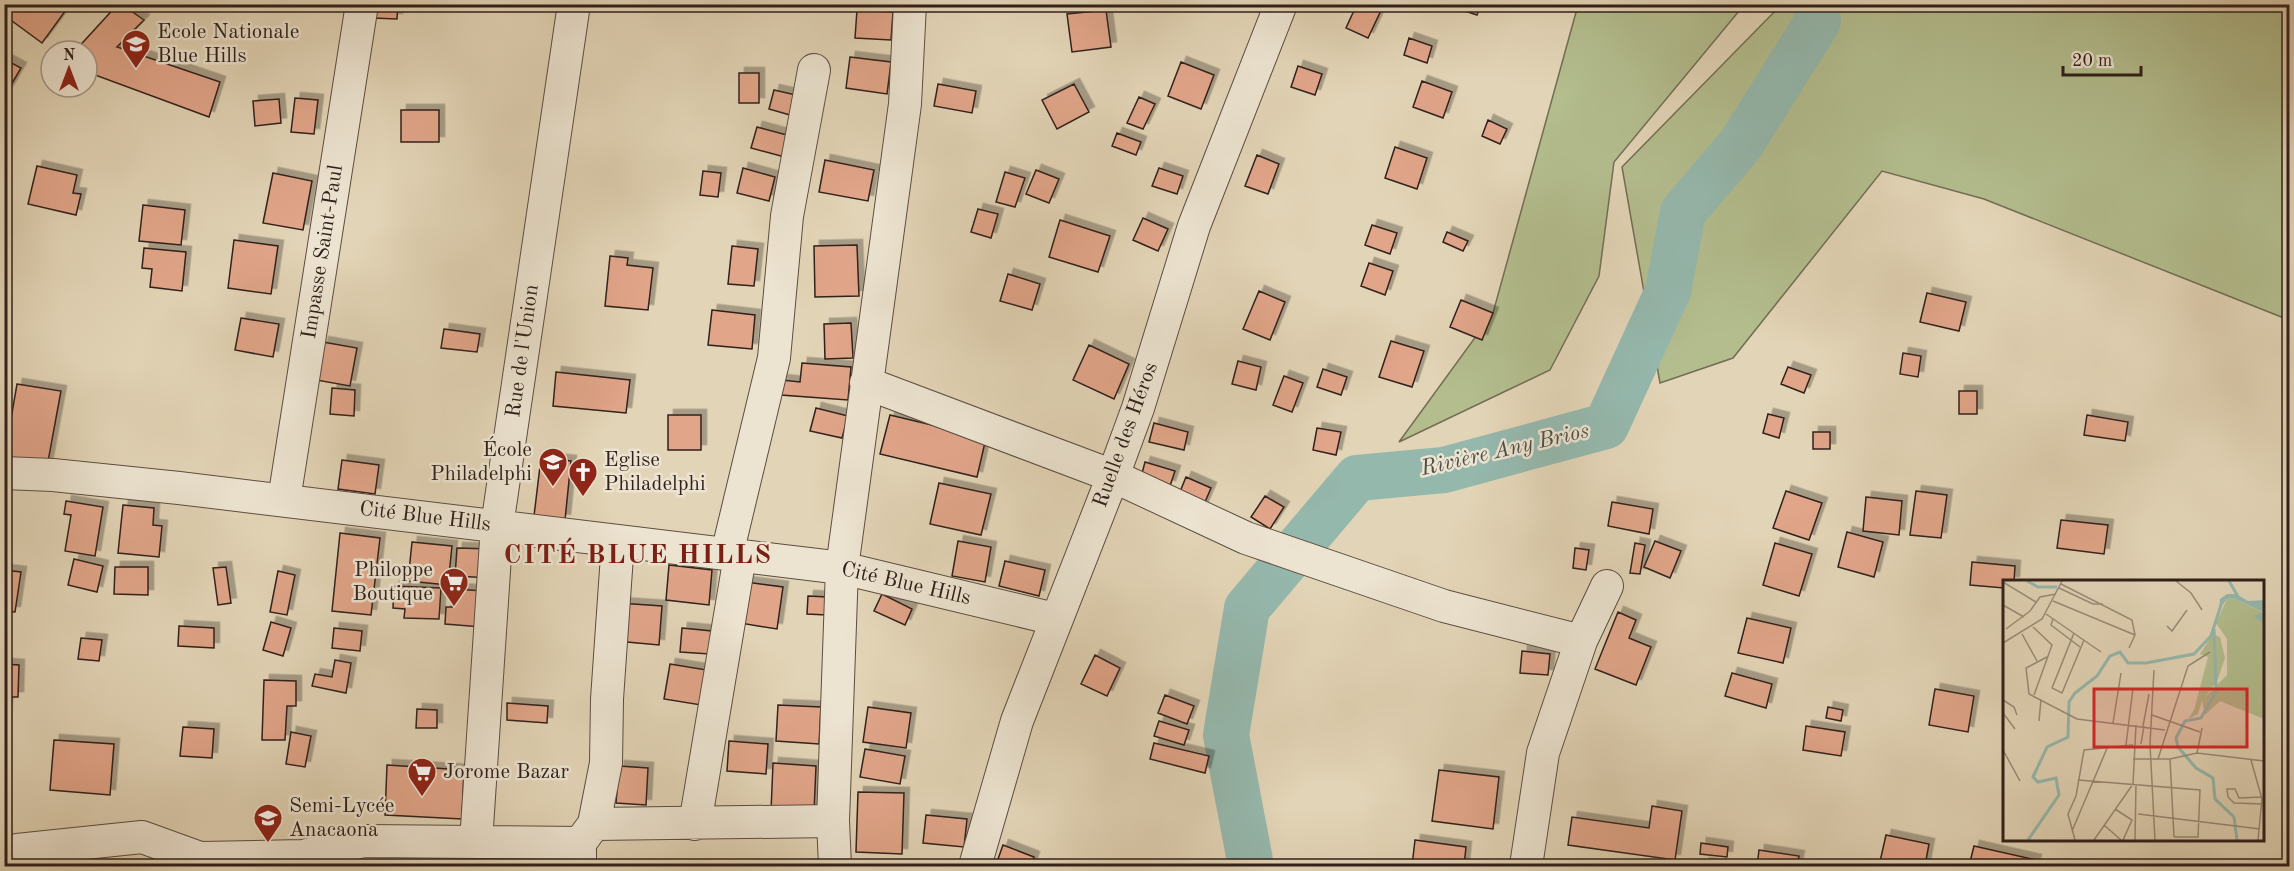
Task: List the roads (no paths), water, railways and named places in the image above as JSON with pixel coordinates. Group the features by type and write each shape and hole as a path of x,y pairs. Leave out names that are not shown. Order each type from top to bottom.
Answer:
{"street":[{"name":"Impasse Saint-Paul","path":"284,500 362,4"},
{"name":"Rue de l'Union","path":"476,842 497,526 574,4"},
{"path":"835,867 833,822 842,568 904,104 910,4"},
{"name":"Ruelle des Héros","path":"975,867 1017,721 1055,619 1113,476 1138,408 1194,226 1281,4"},
{"path":"695,824 733,555 774,358 787,216 814,70"},
{"path":"866,383 1113,476 1246,538 1444,606 1581,641"},
{"name":"Cité Blue Hills","path":"4,473 53,475 284,500 842,568 1055,619"},
{"path":"585,844 606,763 607,699 618,541"},
{"path":"1526,867 1543,753 1581,641 1607,586"},
{"path":"4,854 17,850 142,837 200,862 303,856 364,840 585,844 695,824 833,822"}],"waterway":[{"name":"Rivière Any Brios","path":"1251,866 1226,735 1247,608 1357,478 1444,470 1606,426 1668,291 1683,212 1741,144 1818,21 1816,4"}],"place":[{"name":"Ecole Nationale Blue Hills","path":"136,70"},
{"name":"École Philadelphi","path":"553,488"},
{"name":"Eglise Philadelphi","path":"583,498"},
{"name":"Philoppe Boutique","path":"454,608"},
{"name":"Jorome Bazar","path":"422,798"},
{"name":"Semi-Lycée Anacaona","path":"268,844"}],"district":[{"name":"CITÉ BLUE HILLS","path":"638,555"}]}
